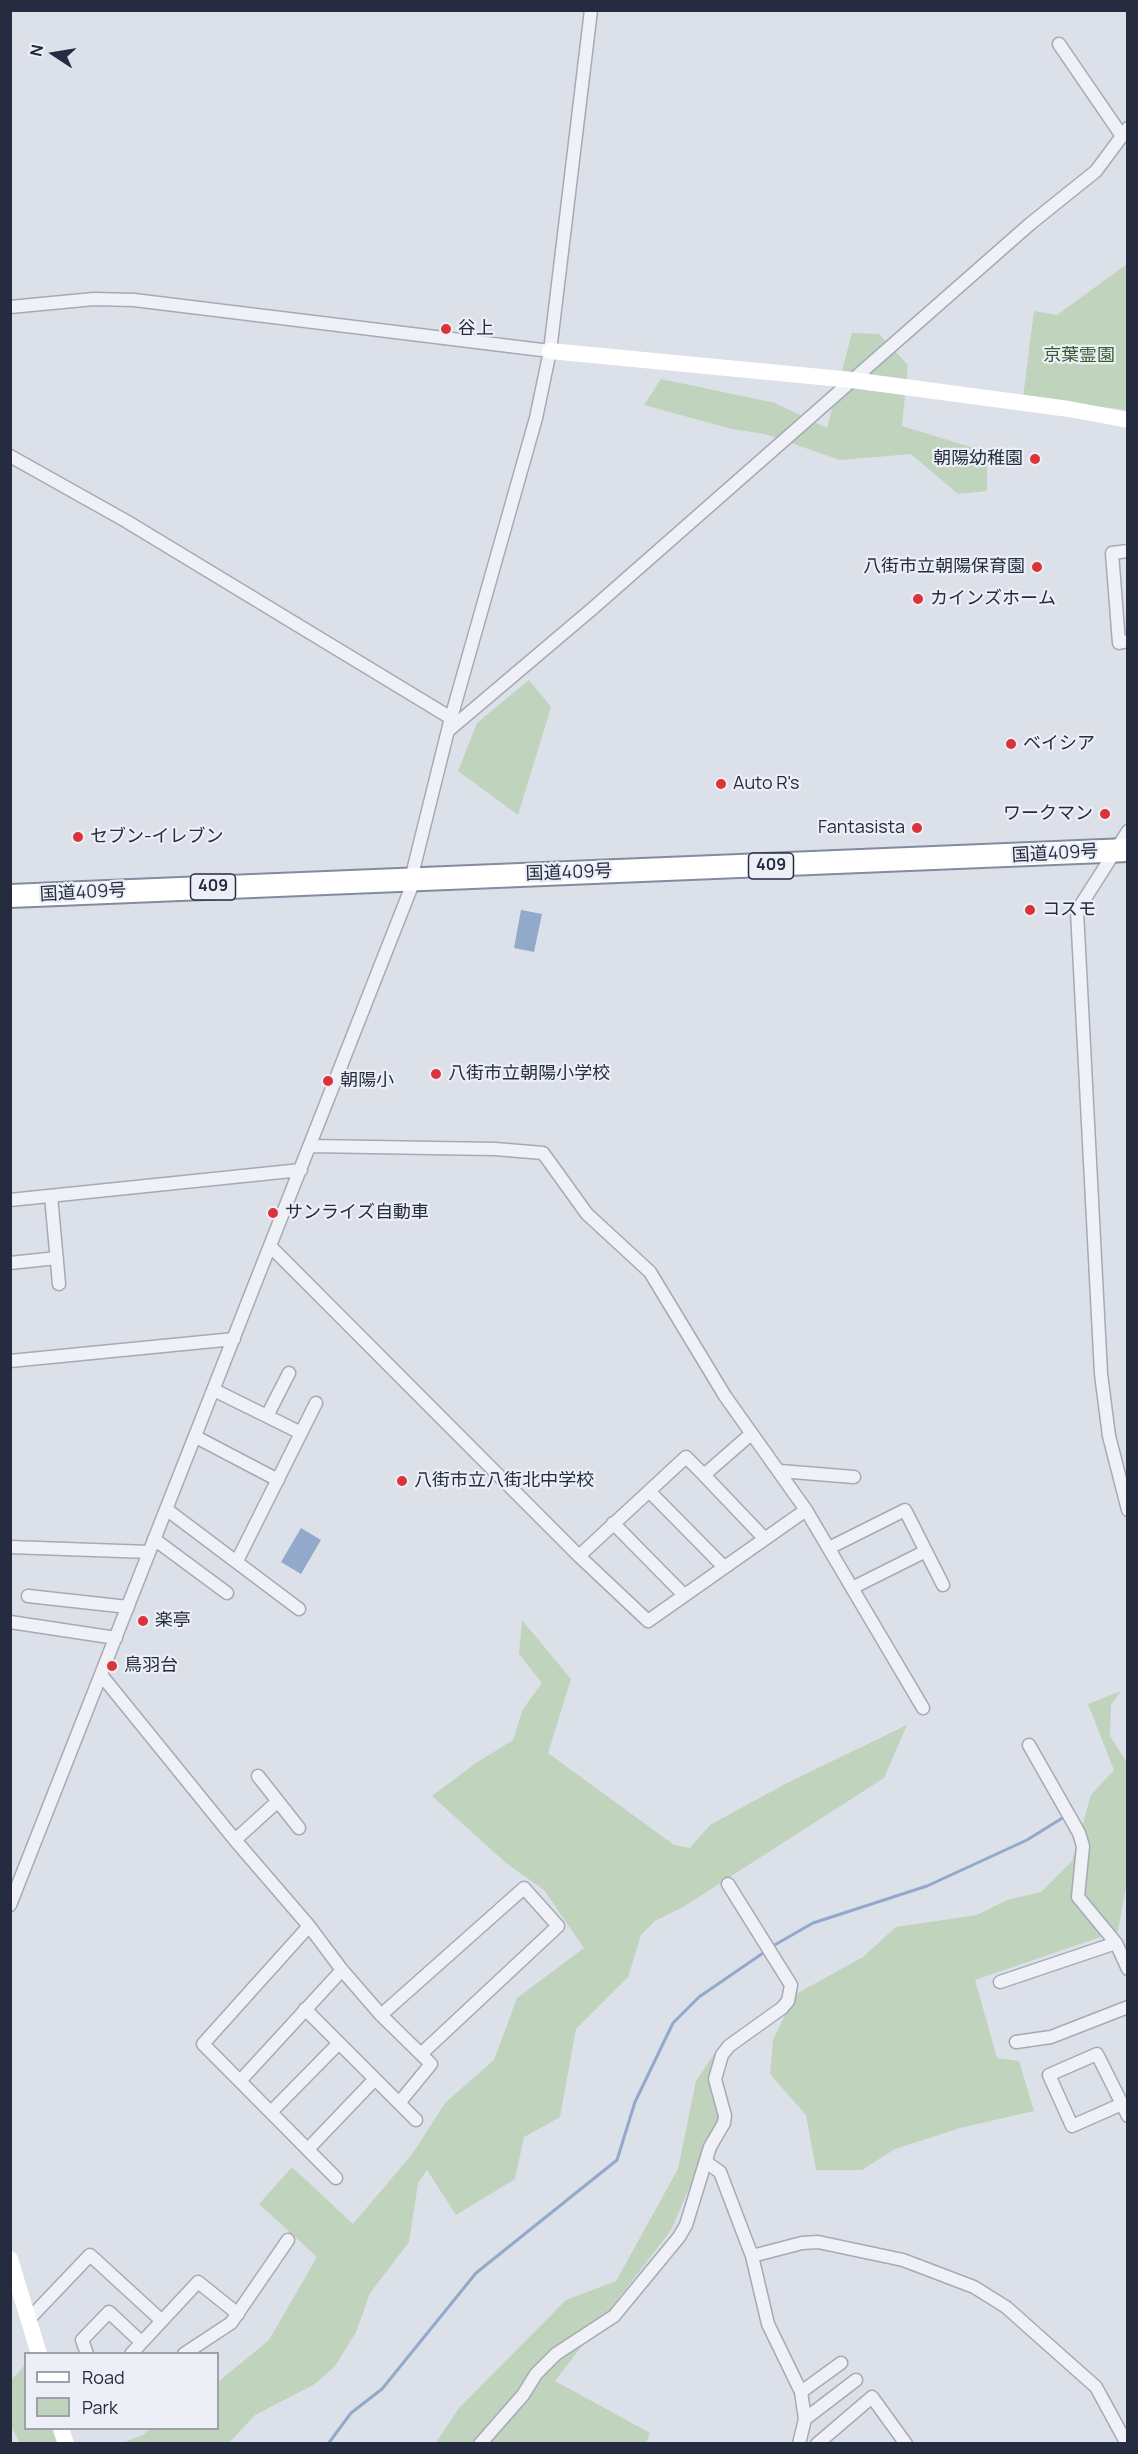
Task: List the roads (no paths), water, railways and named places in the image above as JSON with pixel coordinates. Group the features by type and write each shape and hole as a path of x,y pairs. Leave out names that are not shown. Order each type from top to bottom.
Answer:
{"highway":[{"name":"国道409号","path":"10,896 1122,851"}],"street":[{"path":"10,1905 271,1247 413,878 450,724 536,418 550,351 591,10"},
{"path":"450,724 601,601 1030,224 1096,171 1125,132 1059,44"},
{"path":"10,307 93,299 134,300 550,351 852,380 1069,409 1128,420"},
{"path":"10,456 126,521 450,724"},
{"path":"1128,551 1112,553 1119,643 1128,641"},
{"path":"1128,831 1122,851 1077,911 1101,1374 1109,1436 1128,1510"},
{"path":"310,1146 495,1149 543,1153 587,1214 651,1272 725,1396 806,1510 923,1708"},
{"path":"10,1200 301,1170"},
{"path":"51,1196 59,1284"},
{"path":"271,1247 579,1556 648,1621 806,1510"},
{"path":"10,1263 57,1258"},
{"path":"10,1360 234,1339"},
{"path":"267,1416 289,1373"},
{"path":"214,1390 301,1433"},
{"path":"237,1561 316,1403"},
{"path":"704,1474 751,1434"},
{"path":"196,1437 278,1480"},
{"path":"579,1556 686,1457 765,1539"},
{"path":"780,1471 854,1476"},
{"path":"649,1491 724,1567"},
{"path":"166,1509 299,1609"},
{"path":"829,1548 905,1510 943,1585"},
{"path":"614,1523 684,1595"},
{"path":"154,1539 227,1593"},
{"path":"10,1546 149,1552"},
{"path":"852,1588 926,1551"},
{"path":"28,1596 128,1607"},
{"path":"10,1622 116,1638"},
{"path":"102,1676 235,1840 309,1926 342,1970 381,2015 431,2064 399,2103"},
{"path":"1029,1745 1079,1833 1083,1846 1078,1897 1122,1949 1128,1969"},
{"path":"258,1776 299,1828"},
{"path":"235,1840 278,1802"},
{"path":"480,2444 523,2396 536,2374 556,2354 614,2316 638,2289 686,2225 710,2147 724,2123 716,2079 722,2055 729,2046 782,2008 791,1994 791,1985 728,1884"},
{"path":"381,2015 524,1888 558,1926 421,2054"},
{"path":"309,1926 203,2044 336,2178"},
{"path":"1000,1982 1122,1949"},
{"path":"240,2081 342,1970"},
{"path":"1016,2042 1051,2037 1128,2007"},
{"path":"305,2009 416,2120"},
{"path":"271,2112 339,2043"},
{"path":"1122,2104 1072,2126 1049,2075 1097,2054 1122,2104 1128,2116"},
{"path":"308,2149 375,2079"},
{"path":"706,2162 720,2172 752,2256 768,2324 801,2391 805,2419 799,2444"},
{"path":"187,2352 231,2323 288,2240"},
{"path":"752,2256 802,2243 818,2242 903,2260 974,2287 1006,2307 1096,2387 1128,2444"},
{"path":"28,2319 90,2255 162,2321"},
{"path":"10,2259 38,2352"},
{"path":"133,2352 198,2282 238,2314"},
{"path":"86,2352 82,2340 109,2312 141,2343"},
{"path":"801,2391 841,2363"},
{"path":"805,2419 856,2380"},
{"path":"817,2444 872,2397 906,2444"}],"water":[{"path":"521,910 542,914 534,952 514,948"},
{"path":"301,1528 321,1540 301,1574 281,1562"}],"waterway":[{"path":"771,1947 813,1923 927,1886 1027,1840 1064,1817"},
{"path":"328,2444 351,2413 382,2389 476,2273 617,2160 635,2102 673,2023 699,1997 766,1951"}],"place":[{"name":"谷上","path":"446,329"},
{"name":"朝陽幼稚園","path":"1035,459"},
{"name":"八街市立朝陽保育園","path":"1037,567"},
{"name":"カインズホーム","path":"918,599"},
{"name":"ベイシア","path":"1011,744"},
{"name":"Auto R's","path":"721,784"},
{"name":"ワークマン","path":"1105,814"},
{"name":"Fantasista","path":"917,828"},
{"name":"セブン-イレブン","path":"78,837"},
{"name":"コスモ","path":"1030,910"},
{"name":"八街市立朝陽小学校","path":"436,1074"},
{"name":"朝陽小","path":"328,1081"},
{"name":"サンライズ自動車","path":"273,1213"},
{"name":"八街市立八街北中学校","path":"402,1481"},
{"name":"楽亭","path":"143,1621"},
{"name":"鳥羽台","path":"112,1666"}],"park label":[{"name":"京葉霊園","path":"1079,356"}]}
